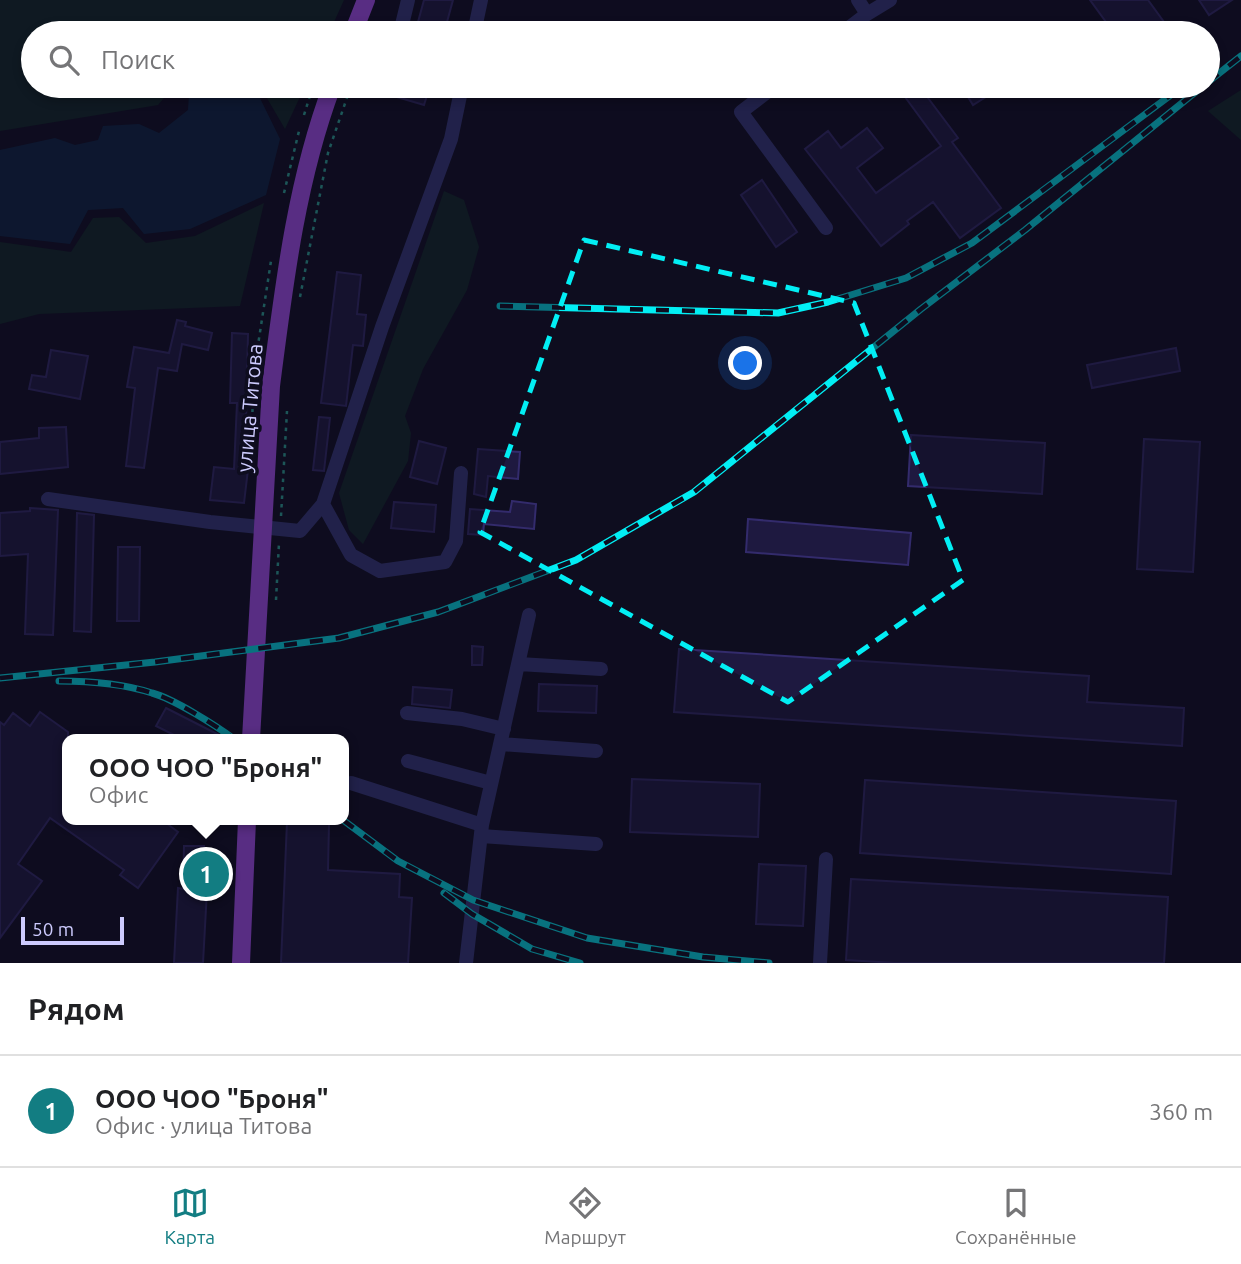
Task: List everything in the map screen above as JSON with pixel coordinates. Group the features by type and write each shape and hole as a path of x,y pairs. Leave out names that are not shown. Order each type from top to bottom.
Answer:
{"main road":[{"path":"358,21 366,0"},
{"name":"улица Титова","path":"251,734 271,386 292,235 310,159 328,98"},
{"path":"241,963 247,825"}],"lane":[{"path":"403,21 408,0"},
{"path":"477,21 481,0"},
{"path":"859,0 867,14"},
{"path":"858,21 890,0"},
{"path":"48,499 210,522 300,531 323,504 382,327 451,139 460,98"},
{"path":"759,98 741,112 826,228"},
{"path":"323,504 351,555 380,571 445,562 456,541 461,473"},
{"path":"466,963 481,830 529,615"},
{"path":"519,664 601,669"},
{"path":"407,713 462,719 504,729"},
{"path":"500,744 596,751"},
{"path":"408,761 491,783"},
{"path":"351,783 481,830 597,844"},
{"path":"820,963 826,859"}],"path":[{"path":"299,300 328,153 347,98"},
{"path":"281,519 287,403"},
{"path":"276,602 280,533"}],"highlighted area":[{"path":"584,240 854,303 963,580 788,702 480,532"}],"green space":[{"path":"0,0 344,0 334,21 21,21 21,98 164,98 158,105 0,131"},
{"path":"1241,90 1241,140 1208,111"},
{"path":"267,98 299,98 285,129"},
{"path":"444,191 464,200 479,247 467,290 423,369 405,416 411,433 408,461 363,544 349,530 339,493"},
{"path":"264,203 240,306 39,314 0,324 0,242 71,252 93,218 119,217 146,243 195,236"}],"water":[{"path":"189,98 260,98 280,139 266,195 190,229 144,234 123,208 88,210 70,244 0,236 0,150 55,138 75,145 98,140 103,126 139,124 159,133 188,110"}],"building":[{"path":"424,0 453,0 447,21 418,21"},
{"path":"1090,0 1148,0 1163,21 1105,21"},
{"path":"1199,0 1232,0 1209,15"},
{"path":"400,98 426,98 424,105"},
{"path":"906,98 928,98 958,138 952,142 1001,208 960,238 933,202 907,221 909,224 881,246 805,149 828,131 841,148 867,128 883,148 857,168 876,193 941,146"},
{"path":"969,98 984,98 973,105"},
{"path":"762,180 797,232 776,247 741,195"},
{"path":"337,272 361,275 357,314 366,315 363,346 353,345 346,406 321,403"},
{"path":"177,320 186,322 185,326 212,333 208,350 182,344 177,371 158,368 144,468 126,466 135,388 127,387 134,347 169,353"},
{"path":"232,333 248,334 246,421 251,421 244,503 210,500 214,467 234,469 237,403 230,403"},
{"path":"1176,348 1180,371 1092,388 1087,365"},
{"path":"51,350 88,356 80,399 29,389 32,375 46,377"},
{"path":"319,417 330,418 324,471 313,470"},
{"path":"66,427 68,467 0,474 0,442 39,438 39,428"},
{"path":"911,435 1045,443 1042,494 908,486"},
{"path":"1144,439 1200,442 1193,572 1137,569"},
{"path":"419,441 446,448 437,484 410,477"},
{"path":"478,449 520,452 518,479 488,476 486,497 474,494"},
{"path":"512,501 536,504 534,529 484,524 483,535 468,534 470,509 510,512"},
{"path":"394,502 436,505 434,532 391,528"},
{"path":"30,508 58,510 53,635 25,634 28,554 0,556 0,513 30,511"},
{"path":"77,513 94,515 91,632 74,631"},
{"path":"748,519 911,533 908,565 746,552"},
{"path":"118,547 140,547 139,621 117,621"},
{"path":"472,646 483,647 482,665 472,665"},
{"path":"679,649 1089,676 1087,702 1184,708 1182,746 674,712"},
{"path":"539,684 597,686 596,713 538,711"},
{"path":"413,687 452,690 450,708 412,704"},
{"path":"166,708 217,734 172,734 156,726"},
{"path":"40,712 68,732 62,734 62,825 169,825 178,832 138,888 120,875 124,870 50,818 18,864 42,881 0,938 0,722 4,725 13,713 30,726"},
{"path":"632,779 760,784 758,837 630,832"},
{"path":"865,780 1176,801 1171,874 860,853"},
{"path":"287,825 329,825 328,870 400,874 399,897 412,898 408,963 281,963"},
{"path":"184,846 204,846 203,890 207,890 203,963 174,963 178,888 183,889"},
{"path":"759,864 806,866 803,926 756,924"},
{"path":"851,879 1168,897 1164,963 895,963 846,960"}],"railway":[{"path":"1220,73 1241,56"},
{"path":"500,306 778,313 828,302 906,278 972,243 1167,98"},
{"path":"0,678 155,662 339,638 438,612 576,560 694,492 1188,98"},
{"path":"59,681 130,687 152,693 183,706 227,734"},
{"path":"349,824 398,861 473,900 587,938 703,957 769,963"},
{"path":"444,893 472,914 532,949 580,963"}],"place":[{"name":"ООО ЧОО \"Броня\"","path":"206,874"}]}
